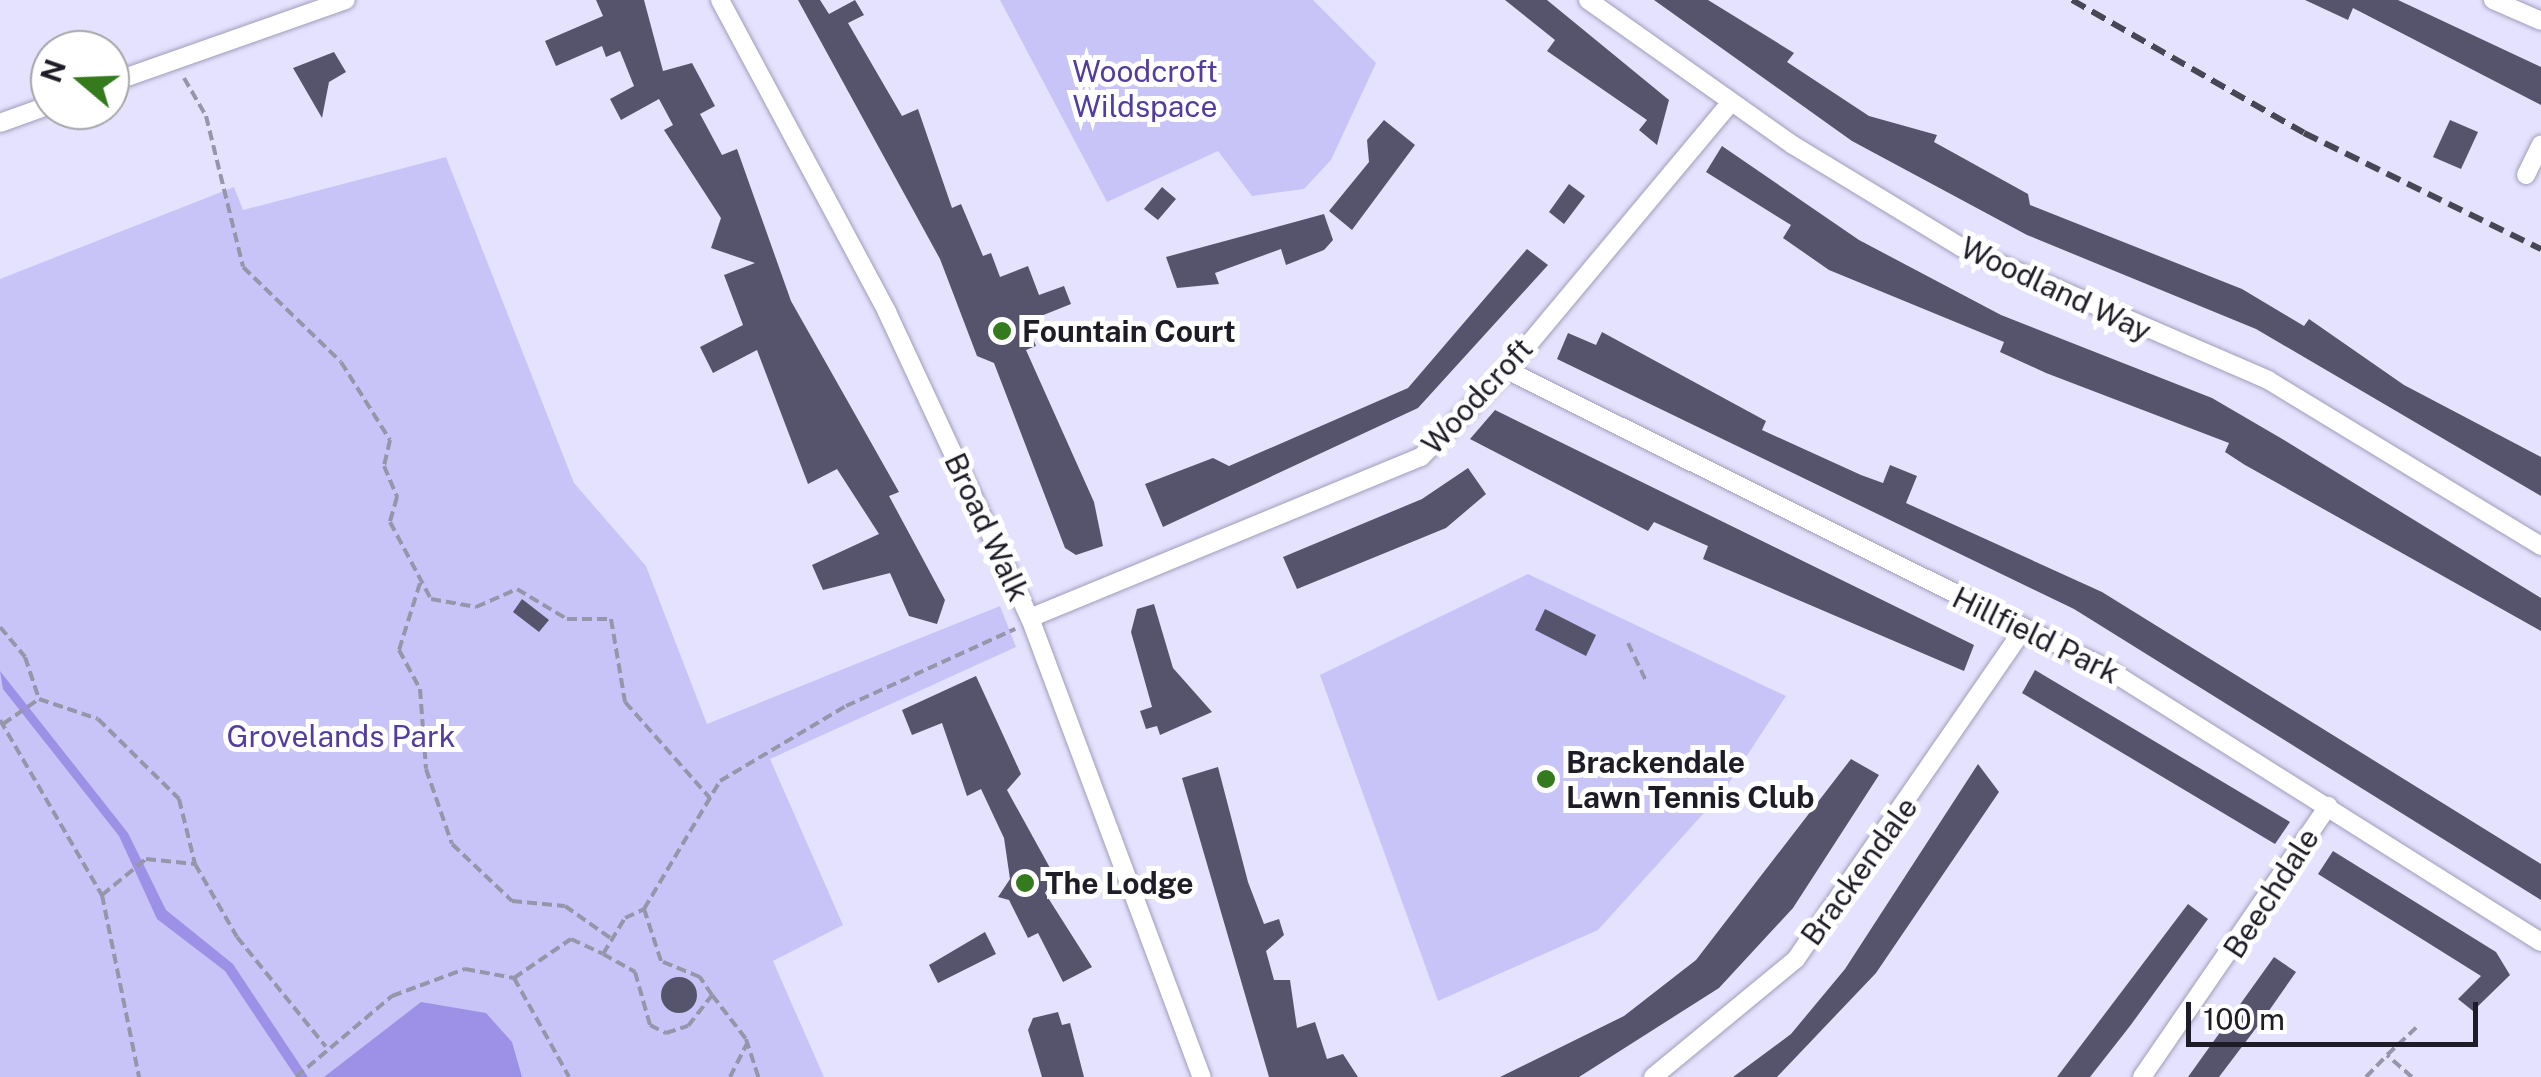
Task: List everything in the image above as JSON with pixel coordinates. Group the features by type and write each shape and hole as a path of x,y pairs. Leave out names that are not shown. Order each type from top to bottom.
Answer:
{"street":[{"name":"Broad Walk","path":"720,0 887,312 1031,621 1202,1077"},
{"name":"Woodland Way","path":"1588,0 1730,103 1960,247 2268,380 2541,546"},
{"path":"2493,0 2541,21"},
{"path":"130,77 336,1"},
{"name":"Woodcroft","path":"1031,621 1401,469 1507,370 1730,103"},
{"path":"0,122 30,112"},
{"path":"2526,175 2541,144"},
{"name":"Hillfield Park","path":"1507,370 2024,628 2328,806 2541,942"},
{"name":"Brackendale","path":"1653,1077 1796,959 2024,628"},
{"name":"Beechdale","path":"2142,1077 2328,806"}],"path":[{"path":"176,61 206,116 243,267 341,362 390,440 384,466 397,497 390,522 420,583 431,598 455,606 517,589 566,619 611,619 625,702 710,798"},
{"path":"420,583 400,650 420,689 426,769 452,844 512,901 566,906 612,940"},
{"path":"603,954 625,918 644,910 720,781 846,706 985,636 1031,621"},
{"path":"0,626 25,658 39,699"},
{"path":"1628,644 1648,683"},
{"path":"139,1077 102,895 2,722 39,699 98,720 136,751 179,798 196,864 237,938 326,1047"},
{"path":"102,895 125,872 146,859 196,864"},
{"path":"644,910 661,961 700,977 747,1044 758,1077"},
{"path":"296,1077 326,1047 437,973 514,978 571,939 635,972 657,1030 683,1029 712,995"},
{"path":"514,978 569,1077"},
{"path":"2366,1077 2418,1025"},
{"path":"730,1077 747,1044"},
{"path":"2387,1055 2412,1077"}],"green space":[{"name":"Woodcroft Wildspace","path":"1000,0 1313,0 1376,63 1331,160 1304,189 1252,196 1218,151 1107,202"},
{"name":"Grovelands Park","path":"446,157 574,483 646,566 707,724 1000,606 1016,647 770,759 843,925 773,961 824,1077 0,1077 0,279 234,187 243,210"},
{"name":"Brackendale Lawn Tennis Club","path":"1528,574 1786,696 1723,792 1598,930 1438,1001 1320,675"}],"shaded area":[{"path":"0,671 128,833 166,910 233,964 308,1077 296,1077 225,971 157,919 119,836 3,689"},
{"path":"421,1002 486,1013 512,1042 522,1077 324,1077"}],"building":[{"path":"596,0 644,0 663,71 692,63 715,106 700,114 722,155 737,149 791,301 899,492 889,496 945,600 937,624 909,616 890,573 823,590 812,565 879,534 837,469 808,484 757,350 713,373 700,347 743,325 724,275 755,263 711,248 721,218 664,130 673,125 659,99 621,120 610,99 634,86 620,51 606,57 602,46 556,66 545,41 603,16"},
{"path":"798,0 820,0 829,14 855,0 864,15 848,23 902,116 918,109 952,208 961,204 983,256 991,253 1000,277 1028,266 1039,295 1064,286 1071,304 1026,322 1036,346 1026,350 1094,502 1103,546 1076,555 1065,548 994,363 977,356 940,259"},
{"path":"1505,0 1547,0 1669,100 1657,145 1639,130 1647,120 1547,51 1555,40"},
{"path":"1654,0 1708,0 1794,53 1787,62 1869,116 1937,135 1934,142 2028,194 2030,205 2242,289 2304,326 2309,319 2404,385 2541,457 2541,496 2256,329 2027,235 1852,141"},
{"path":"2305,0 2398,0 2541,67 2541,105 2353,8 2348,20"},
{"path":"334,52 346,72 329,82 322,118 293,68"},
{"path":"1384,120 1415,145 1352,230 1329,211 1369,162 1367,140"},
{"path":"2450,120 2478,132 2461,169 2433,157"},
{"path":"1722,146 1859,240 2001,315 2212,398 2284,440 2541,598 2541,631 2245,465 2225,452 2229,443 2046,373 2000,352 2004,342 1829,270 1783,238 1791,225 1706,172"},
{"path":"1569,184 1585,196 1564,224 1549,212"},
{"path":"1162,187 1176,199 1158,220 1144,209"},
{"path":"1324,214 1333,240 1324,250 1286,265 1281,249 1215,273 1219,284 1177,288 1166,257"},
{"path":"1527,249 1548,265 1418,408 1163,527 1145,484 1213,458 1229,466 1408,388"},
{"path":"1602,332 1766,421 1762,430 1883,483 1890,465 1917,476 1906,503 2102,592 2541,864 2541,900 2074,609 1557,359 1568,333 1596,345"},
{"path":"1495,410 1974,645 1964,671 1703,559 1708,546 1654,522 1648,531 1470,439"},
{"path":"1468,468 1486,494 1446,528 1297,589 1283,557 1422,499"},
{"path":"522,599 549,620 539,632 513,612"},
{"path":"1154,604 1173,668 1212,712 1160,735 1157,726 1146,729 1140,711 1152,707 1131,632 1137,609"},
{"path":"1545,609 1596,635 1586,656 1535,630"},
{"path":"2035,670 2290,822 2275,844 2022,693"},
{"path":"976,676 1021,774 1007,790 1055,877 1045,893 1092,967 1063,982 1038,933 1028,938 1009,900 998,897 1010,879 1004,838 981,789 967,796 942,723 912,735 902,710"},
{"path":"1851,759 1879,775 1793,908 1719,988 1579,1077 1500,1077 1624,1016 1696,960"},
{"path":"1978,764 1999,792 1876,973 1777,1077 1733,1077 1791,1034 1845,969"},
{"path":"1218,767 1248,882 1264,924 1279,919 1284,935 1266,951 1274,980 1290,980 1297,1028 1315,1022 1327,1059 1343,1054 1358,1077 1269,1077 1182,778"},
{"path":"2333,851 2496,952 2510,975 2473,1011 2458,999 2481,976 2318,874"},
{"path":"2188,904 2208,919 2130,1026 2090,1077 2057,1077"},
{"path":"985,932 996,954 938,983 929,965"},
{"path":"2274,957 2296,972 2266,1015 2219,1077 2188,1077"},
{"path":"679,977 692,982 697,995 692,1008 679,1013 666,1008 661,995 666,982"},
{"path":"1058,1012 1062,1025 1070,1023 1084,1077 1042,1077 1028,1030 1033,1018"}],"railway":[{"path":"2072,0 2304,133 2541,249"}],"place":[{"name":"Fountain Court","path":"1002,331"},
{"name":"Brackendale Lawn Tennis Club","path":"1546,779"},
{"name":"The Lodge","path":"1025,883"}]}
